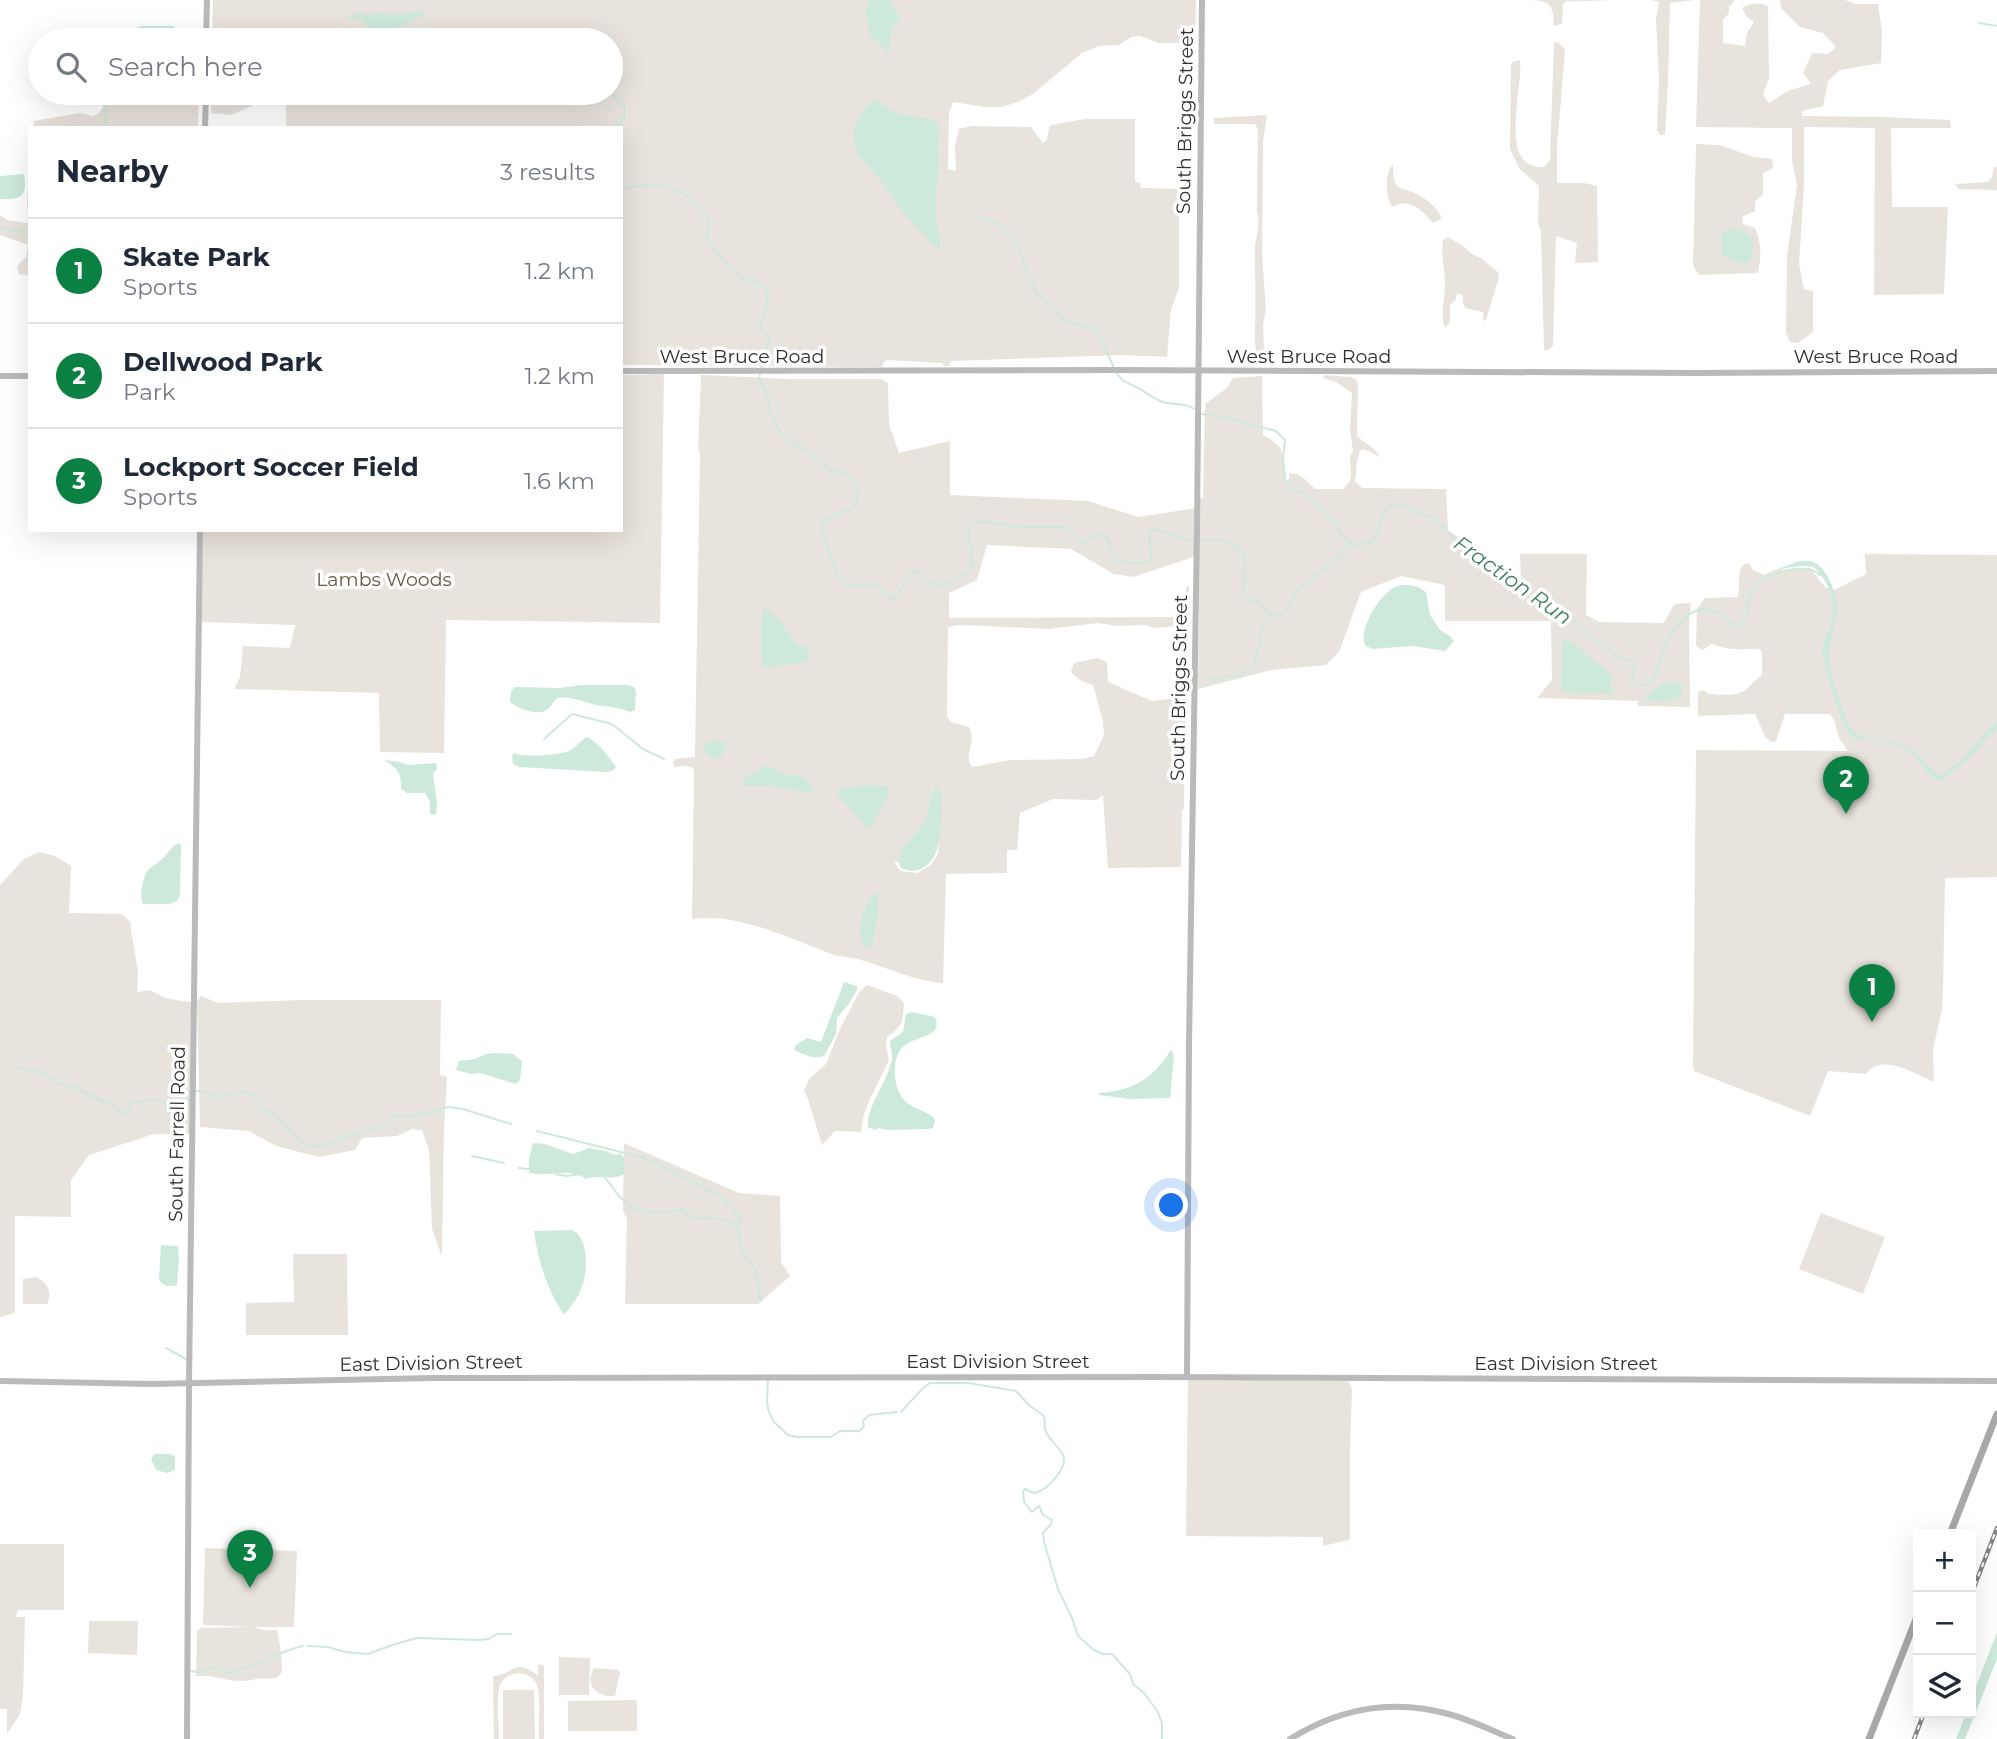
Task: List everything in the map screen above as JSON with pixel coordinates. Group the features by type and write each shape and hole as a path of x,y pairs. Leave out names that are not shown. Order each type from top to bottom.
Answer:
{"main road":[{"path":"1952,1529 1997,1414"},
{"path":"1869,1739 1913,1627"}],"street":[{"path":"206,28 207,0"},
{"name":"South Briggs Street","path":"1187,1377 1202,0"},
{"path":"205,126 206,105"},
{"name":"West Bruce Road","path":"623,372 1997,371"},
{"path":"0,376 28,376"},
{"name":"South Farrell Road","path":"187,1739 200,532"},
{"name":"East Division Street","path":"0,1381 189,1383 433,1378 1187,1377 1997,1381"},
{"path":"1290,1739 1315,1724 1350,1711 1398,1706 1453,1715 1513,1739"}],"green space":[{"path":"213,0 1196,0 1195,43 1158,43 1140,36 1131,37 1119,45 1099,46 1082,53 1033,94 1018,102 1002,107 985,107 953,102 949,114 948,169 956,171 955,145 959,129 972,126 1031,127 1043,143 1047,140 1051,125 1085,119 1135,119 1135,182 1140,183 1141,188 1178,189 1179,194 1179,287 1171,310 1167,357 1122,355 951,361 948,366 942,363 886,360 881,367 623,365 623,126 286,126 286,105 623,105 623,28 212,28"},
{"path":"1531,0 1613,0 1567,1 1563,4 1562,24 1554,26 1550,6"},
{"path":"1652,0 1694,0 1670,3 1665,135 1660,135 1657,130 1659,81 1656,19 1659,2"},
{"path":"1700,0 1735,0 1723,20 1723,43 1745,46 1747,33 1754,22 1746,16 1742,8 1755,4 1768,6 1769,78 1763,95 1769,103 1788,91 1811,84 1803,73 1812,53 1828,54 1836,47 1823,33 1800,27 1781,8 1780,0 1845,0 1856,4 1878,4 1882,31 1881,63 1840,70 1828,81 1823,106 1802,111 1802,116 1950,120 1951,128 1891,128 1892,207 1948,207 1944,294 1874,295 1875,128 1804,127 1804,185 1799,264 1804,289 1813,291 1813,332 1798,343 1790,342 1786,333 1787,256 1797,185 1792,161 1792,128 1696,127"},
{"path":"1554,42 1559,43 1565,50 1557,147 1557,183 1597,186 1598,262 1575,263 1577,243 1556,236 1553,346 1544,350 1541,232 1538,223 1539,186 1519,168 1510,149 1511,67 1512,62 1520,60 1516,142 1521,155 1529,164 1544,167 1550,160"},
{"path":"102,105 199,105 198,126 34,126 34,121 80,113 93,116"},
{"path":"211,105 254,105 231,115 211,113"},
{"path":"1267,115 1263,142 1262,253 1266,310 1263,324 1264,351 1259,363 1255,359 1258,129 1255,124 1214,124 1214,118"},
{"path":"1696,144 1719,145 1754,157 1772,159 1773,168 1763,173 1763,194 1755,202 1755,211 1742,217 1743,224 1755,228 1759,239 1758,273 1699,275 1693,265"},
{"path":"1393,164 1397,186 1428,201 1442,218 1433,223 1410,204 1392,207 1387,185 1388,173"},
{"path":"1994,167 1997,167 1997,190 1958,189 1955,184 1988,182"},
{"path":"0,215 7,220 28,222 28,245 0,235"},
{"path":"1448,237 1499,273 1486,320 1483,321 1483,312 1465,308 1463,295 1457,294 1450,305 1450,322 1445,328 1442,245 1443,240"},
{"path":"28,245 28,276 19,274 17,266 26,257"},
{"name":"Lambs Woods","path":"664,374 660,623 446,620 444,753 380,752 379,693 234,689 240,677 243,646 290,648 295,625 201,622 203,532 623,532 623,375"},
{"path":"701,375 882,379 888,383 889,424 899,453 950,441 950,495 1088,501 1138,517 1197,508 1197,499 1203,498 1205,404 1227,388 1233,378 1262,376 1263,435 1281,449 1286,481 1289,474 1293,474 1303,478 1315,489 1343,489 1350,481 1351,475 1352,393 1336,382 1323,378 1324,375 1351,377 1357,380 1358,385 1357,436 1380,457 1364,449 1360,450 1355,481 1362,488 1446,489 1448,530 1521,581 1520,554 1587,554 1586,615 1599,622 1664,623 1674,604 1691,603 1690,707 1638,706 1638,701 1537,698 1552,680 1551,621 1445,621 1445,585 1401,576 1361,592 1339,652 1326,665 1272,670 1198,689 1196,556 1134,577 1114,574 1071,549 987,545 977,580 949,593 949,618 1184,617 1186,587 1189,587 1188,629 1180,626 1153,628 1146,625 1117,626 1098,623 1049,629 959,625 948,627 947,716 951,722 969,727 972,738 969,756 972,767 1011,760 1081,759 1094,756 1104,735 1103,721 1093,685 1073,674 1071,671 1074,663 1097,658 1107,662 1108,682 1152,701 1186,697 1181,867 1108,868 1103,795 1096,800 1053,799 1020,813 1017,850 1007,850 1007,873 946,874 943,983 916,978 864,961 837,956 747,923 710,918 692,919 694,772 693,768 675,767 673,763 675,759 695,757","holes":["933,790 942,794 938,854 931,865 917,873 901,871 894,862 899,862 906,846 924,824"]},
{"path":"1865,554 1997,555 1997,877 1945,878 1942,1010 1933,1049 1934,1082 1889,1065 1873,1068 1866,1074 1828,1071 1810,1116 1694,1071 1696,750 1848,751 1839,738 1830,714 1785,714 1776,741 1772,742 1766,738 1755,714 1698,716 1698,692 1704,690 1708,694 1727,695 1744,691 1762,675 1762,652 1759,649 1732,649 1712,644 1702,650 1696,646 1697,609 1705,598 1738,597 1740,570 1744,564 1749,563 1753,570 1764,575 1776,570 1810,568 1825,587 1834,590 1866,574"},
{"path":"39,852 55,856 71,866 69,913 122,914 130,922 138,973 137,993 149,990 166,998 191,1002 190,1134 154,1134 89,1155 71,1180 71,1217 15,1216 15,1313 0,1317 0,885 24,859"},
{"path":"867,985 897,996 904,1003 902,1019 897,1029 887,1037 889,1060 864,1114 861,1132 835,1131 822,1145 804,1091 809,1079 826,1064 858,994"},
{"path":"201,996 218,1003 441,1000 440,1075 447,1077 442,1254 432,1229 429,1150 422,1130 412,1129 397,1136 362,1138 355,1150 319,1157 276,1146 249,1131 200,1127 197,1002"},
{"path":"624,1143 739,1193 780,1196 781,1262 790,1276 758,1304 625,1304 627,1219 623,1211"},
{"path":"1821,1213 1885,1237 1863,1294 1799,1269"},
{"path":"293,1254 347,1254 348,1335 246,1335 246,1303 294,1302"},
{"path":"36,1277 48,1288 47,1304 23,1304 23,1279"},
{"path":"1188,1379 1349,1382 1352,1389 1349,1540 1323,1546 1323,1537 1186,1536"},
{"path":"0,1544 64,1544 64,1610 18,1610 16,1617 25,1617 23,1696 20,1714 7,1734 7,1709 0,1709"},
{"path":"205,1548 297,1551 294,1627 253,1627 277,1630 282,1665 279,1676 239,1681 196,1676 197,1631 201,1628 251,1627 203,1625"},
{"path":"89,1621 138,1621 137,1655 88,1653"},
{"path":"559,1657 590,1658 589,1695 559,1695"},
{"path":"538,1665 544,1665 544,1739 539,1739 538,1689 531,1677 519,1673 506,1677 499,1689 499,1739 494,1739 493,1676 518,1667 530,1670 538,1676"},
{"path":"594,1668 620,1672 615,1696 603,1695 594,1689 591,1674"},
{"path":"503,1690 534,1690 535,1739 503,1739"},
{"path":"637,1700 637,1731 568,1731 568,1701"}],"shaded area":[{"path":"870,0 890,0 900,19 892,31 889,54 869,32 866,11"},
{"path":"423,10 424,13 404,26 395,28 370,28 361,19 349,20 350,16 358,12 370,15"},
{"path":"174,26 174,28 135,28"},
{"path":"875,99 894,111 932,120 939,126 936,211 941,247 936,249 907,217 856,150 856,123"},
{"path":"24,174 25,188 21,196 0,199 0,176"},
{"path":"1739,229 1753,241 1752,258 1746,264 1731,261 1722,254 1721,235 1725,230"},
{"path":"1799,561 1811,561 1820,566 1834,591 1837,610 1830,646 1830,667 1848,726 1854,732 1909,748 1942,776 1965,757 1997,721 1997,728 1968,759 1943,780 1927,773 1908,750 1872,740 1856,739 1848,732 1822,651 1834,610 1828,587 1814,567 1796,567 1767,573"},
{"path":"1409,585 1426,592 1430,615 1440,630 1454,641 1445,651 1413,646 1372,649 1365,645 1365,630 1378,603 1391,590"},
{"path":"766,608 799,647 809,646 808,661 763,668 762,611"},
{"path":"1565,639 1612,676 1610,687 1614,691 1613,694 1562,691"},
{"path":"1664,683 1681,684 1683,687 1680,697 1664,702 1646,700 1646,696"},
{"path":"581,685 634,687 635,710 630,712 557,698 547,710 536,712 521,709 510,702 511,691 515,687 560,688"},
{"path":"587,737 607,754 616,767 614,770 607,772 519,767 513,764 514,753 533,756 564,752"},
{"path":"709,741 728,742 721,757 714,758 707,754 704,746"},
{"path":"384,760 408,765 436,763 437,769 433,774 436,815 430,814 430,802 425,793 407,793 401,789 398,771"},
{"path":"765,765 789,776 798,775 805,779 812,786 813,793 771,786 744,786 744,779"},
{"path":"863,785 889,788 871,828 867,828 837,794 838,789"},
{"path":"936,787 942,794 940,836 935,855 921,869 913,871 900,867 900,854 923,824"},
{"path":"179,843 180,896 177,901 169,904 143,904 142,886 148,870"},
{"path":"875,893 878,894 877,919 869,948 863,945 860,931 867,905"},
{"path":"844,982 857,986 857,990 837,1018 836,1034 824,1056 812,1057 794,1050 796,1045 807,1038 821,1042"},
{"path":"912,1012 935,1017 937,1023 933,1032 904,1046 900,1051 895,1066 896,1081 905,1101 933,1117 933,1128 875,1130 868,1127 868,1120 892,1060 890,1041 903,1032 906,1014"},
{"path":"1170,1051 1174,1055 1170,1098 1130,1099 1099,1095 1140,1082 1157,1069"},
{"path":"495,1053 513,1054 522,1061 520,1080 516,1084 480,1073 471,1074 456,1070 459,1061"},
{"path":"533,1143 545,1144 573,1154 589,1148 616,1155 620,1153 624,1158 624,1174 586,1179 572,1173 529,1173"},
{"path":"572,1230 582,1240 586,1255 585,1272 579,1294 564,1315 544,1275 534,1231"},
{"path":"161,1245 178,1246 177,1285 167,1286 159,1279"},
{"path":"154,1454 175,1456 175,1470 167,1473 156,1470 151,1459"},
{"path":"1997,1632 1997,1659 1976,1712 1976,1687"},
{"path":"1964,1718 1973,1718 1965,1739 1956,1739"}],"waterway":[{"path":"1979,23 1997,26"},
{"name":"Fraction Run","path":"105,105 106,126"},
{"name":"Fraction Run","path":"617,126 624,118 623,105"},
{"name":"Fraction Run","path":"623,188 662,186 680,191 689,197 708,219 710,226 707,239 722,260 741,277 764,287 768,302 760,326 770,339 761,368"},
{"path":"974,217 998,224 1012,239 1020,251 1036,294 1047,301 1068,323 1091,327 1100,337 1113,366"},
{"name":"Fraction Run","path":"0,228 28,234"},
{"path":"1116,372 1123,380 1159,401 1194,409"},
{"name":"Fraction Run","path":"760,373 759,380 768,396 769,410 778,429 821,464 847,475 858,486 857,502 850,509 830,518 823,524 822,531 840,579 849,586 875,584 890,599 898,593 914,571 932,584 942,585 954,580 972,567 968,538 969,528 975,523 1062,527 1067,528 1082,543 1096,535 1104,534 1109,541 1112,555 1128,563 1146,563 1152,558 1149,538 1152,530 1193,540"},
{"path":"1202,414 1276,431 1285,440 1285,480 1294,490 1301,491 1316,502 1349,543"},
{"name":"Fraction Run","path":"1350,544 1363,544 1376,538 1390,505 1405,506 1434,519 1463,547 1517,581 1537,599 1553,606 1624,660 1631,661 1635,666 1631,680 1639,685 1647,685 1655,675 1670,634 1687,615 1700,609 1717,611 1732,624 1739,625 1746,616 1752,590 1764,579 1795,569 1805,569 1820,575"},
{"name":"Fraction Run","path":"1199,540 1222,540 1241,551 1245,566 1244,594 1259,602 1271,614 1284,612 1298,591 1349,544"},
{"name":"Fraction Run","path":"1833,598 1834,613"},
{"path":"1211,679 1242,675 1254,664 1264,623 1270,615"},
{"path":"544,739 572,714 612,724 643,749 664,759"},
{"path":"18,1068 46,1074 56,1082 77,1088 105,1103 109,1102 125,1114 131,1110 132,1102 153,1099 164,1102 169,1113 178,1113 188,1103 190,1095"},
{"path":"196,1091 218,1096 242,1092 254,1096 259,1100 261,1108 269,1111 289,1132 310,1147 363,1131 379,1129 394,1116 417,1115 448,1107 511,1124"},
{"path":"537,1131 641,1157 719,1195 741,1218 738,1226 741,1246 756,1270 761,1301"},
{"path":"472,1156 504,1163"},
{"path":"519,1168 529,1169"},
{"path":"555,1174 581,1174"},
{"path":"605,1178 626,1203 641,1210 657,1213 683,1210 693,1218 723,1219 737,1226"},
{"path":"166,1348 186,1359"},
{"path":"768,1381 768,1409 773,1421 788,1435 831,1437 840,1431 859,1431 864,1427 863,1421 869,1415 897,1412"},
{"path":"901,1412 930,1383 968,1383 1016,1391 1044,1416 1046,1432 1062,1453 1064,1463 1056,1477 1044,1489 1034,1493 1025,1489 1024,1502 1032,1512 1039,1506 1043,1515 1052,1520 1043,1533 1044,1542 1058,1589 1078,1636 1094,1650 1112,1654 1130,1674 1133,1684 1144,1693 1158,1712 1162,1724 1162,1739"},
{"path":"307,1646 368,1654 417,1638 479,1640 489,1639 497,1634 511,1634"},
{"path":"191,1671 200,1673 215,1666 227,1673 237,1671 303,1646"}],"railway":[{"path":"1972,1592 1997,1528"},
{"path":"1914,1739 1922,1718"}],"place":[{"name":"Dellwood Park","path":"1846,814"},
{"name":"Skate Park","path":"1872,1022"},
{"name":"Lockport Soccer Field","path":"250,1588"}]}
